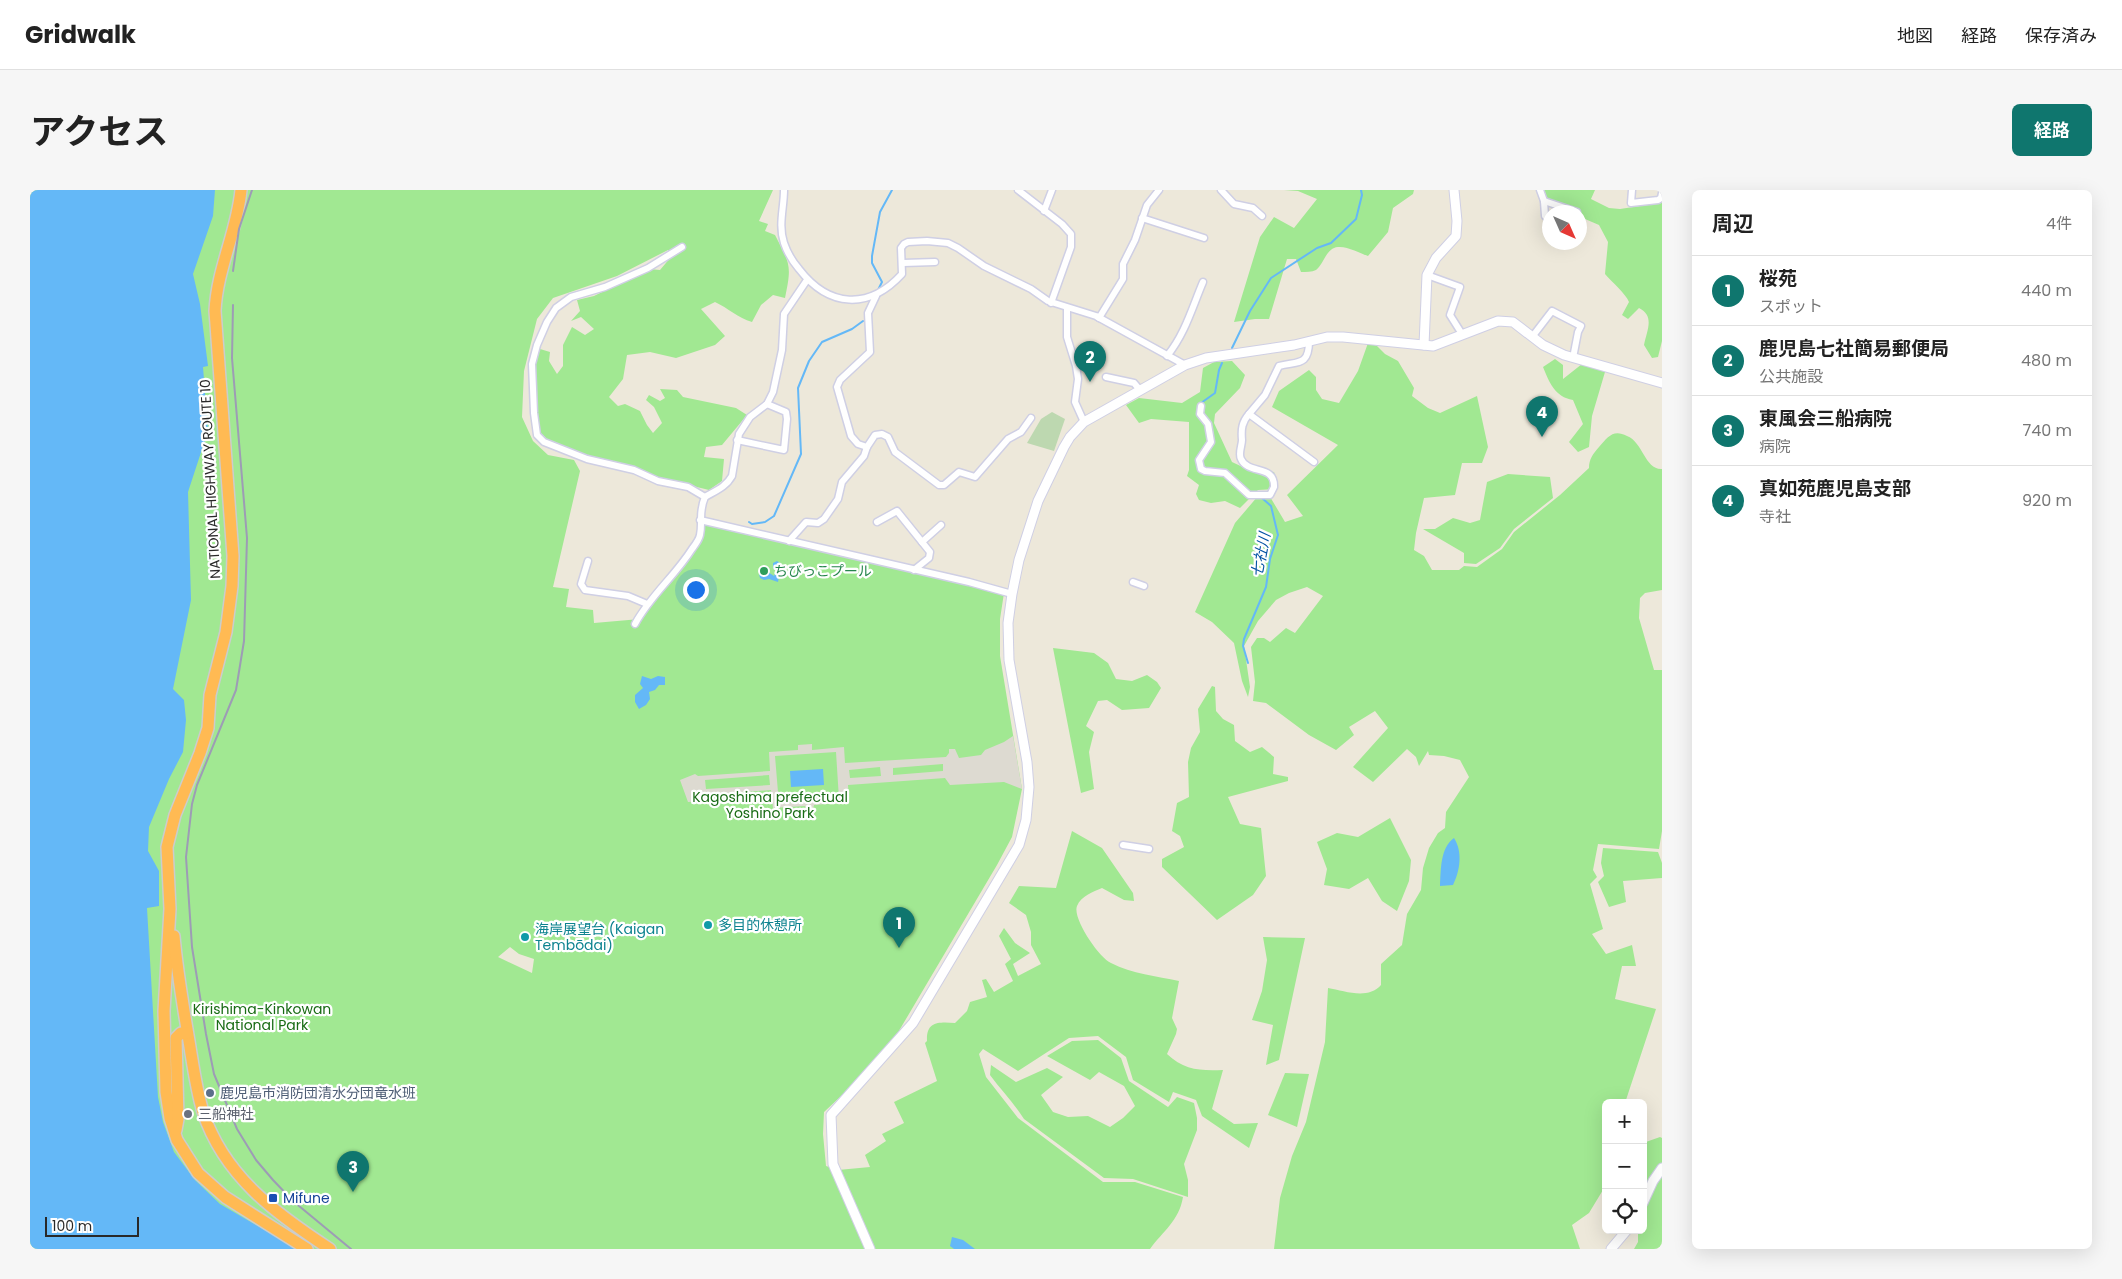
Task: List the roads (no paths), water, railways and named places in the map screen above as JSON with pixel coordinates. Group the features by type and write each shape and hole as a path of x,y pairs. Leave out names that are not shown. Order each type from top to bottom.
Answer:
{"highway":[{"name":"NATIONAL HIGHWAY ROUTE 10","path":"241,190 235,225 218,280 215,312 232,544 232,586 224,644 210,695 208,728 169,835 167,858 170,909 194,1076 203,1112 210,1129 225,1157 260,1199 299,1229 330,1249"},
{"name":"NATIONAL HIGHWAY ROUTE 10","path":"170,909 164,1020 166,1092 170,1118 176,1134 188,1160 198,1173 225,1197 307,1249"},
{"path":"176,1134 178,1119 176,1038 181,1033 187,1033"}],"street":[{"path":"784,190 780,229 784,244 807,280 824,294 834,298 850,300 876,296 889,288 902,274 901,248 908,242 948,243 984,266 1031,289 1051,303 1099,318 1185,365"},
{"path":"1018,190 1069,230 1072,239 1058,288 1051,303"},
{"path":"1044,211 1052,190"},
{"path":"1099,318 1123,279 1124,264 1136,240 1147,205 1159,190"},
{"path":"1221,190 1234,204 1253,208 1262,216"},
{"path":"1424,345 1428,275 1436,258 1456,236 1457,221 1454,190"},
{"path":"1540,190 1544,205"},
{"path":"1632,190 1632,203 1658,200 1661,198 1662,193"},
{"path":"1544,201 1556,205"},
{"path":"1142,218 1204,238"},
{"path":"682,247 648,268 605,287 571,297 556,308 547,322 537,345 532,364 534,412 539,440 587,459 634,470 658,481 688,487 705,497"},
{"path":"903,263 935,262"},
{"path":"1428,275 1460,287 1450,315 1462,334"},
{"path":"635,624 647,604 678,570 692,550 700,535 700,509 705,497 723,487 732,476 739,434 750,417 767,404 775,386 782,350 784,314 807,280"},
{"path":"1167,356 1178,342 1189,322 1192,308 1203,282"},
{"path":"867,447 858,444 851,436 837,387 840,380 870,352 868,313 876,296"},
{"path":"1067,309 1067,337 1078,378 1075,402 1084,422"},
{"path":"1532,337 1552,310 1581,326 1573,358"},
{"path":"870,1249 833,1164 831,1115 913,1023 1019,844 1026,820 1029,787 1027,762 1009,660 1008,623 1019,560 1038,502 1070,437 1084,422 1185,365 1206,358 1294,345 1327,337 1433,346 1498,321 1506,321 1520,326 1551,350 1662,383"},
{"path":"1201,406 1200,414 1208,424 1211,442 1199,460 1201,469 1205,472 1225,473 1249,495 1270,495 1274,487 1272,477 1263,470 1247,466 1240,457 1243,420 1265,395 1279,366 1301,362 1309,350 1309,341"},
{"path":"1106,378 1134,382 1140,390"},
{"path":"737,440 784,450 788,419 786,412 767,404"},
{"path":"1249,414 1314,462"},
{"path":"789,541 806,522 818,523 824,518 838,499 842,482 864,456 867,447 875,435 882,434 888,436 895,452 939,484 944,485 959,472 976,477 1008,439 1021,432 1031,418"},
{"path":"877,522 897,511 930,552 929,558 914,570"},
{"path":"700,520 1012,594"},
{"path":"922,542 941,525"},
{"path":"588,561 581,584 585,590 637,599 647,604"},
{"path":"1133,582 1144,586"},
{"path":"1123,844 1149,849"},
{"path":"1647,1194 1662,1168"},
{"path":"1611,1249 1624,1234"}],"water":[{"path":"30,190 215,190 213,216 193,274 200,304 208,366 203,367 208,431 188,492 191,600 173,689 184,700 186,720 183,752 169,779 149,827 148,851 159,871 159,906 147,908 158,1097 163,1122 174,1152 195,1180 220,1204 297,1249 30,1249"},
{"name":"ちびっこプール","path":"777,561 784,566 780,572 778,582 760,578 759,574 765,570 774,576 776,571 773,568 773,563"},
{"path":"642,676 651,679 658,676 665,677 665,685 659,685 655,690 649,692 650,699 646,705 639,709 635,702 635,695 643,688 640,684"},
{"path":"823,769 824,785 791,787 790,771"},
{"path":"1454,838 1459,849 1460,862 1457,874 1453,885 1440,886 1444,853 1449,842"},
{"path":"952,1237 963,1240 975,1249 954,1249 950,1246"}],"waterway":[{"path":"878,290 882,282 872,263 872,256 880,212 892,190"},
{"name":"七社川","path":"1232,348 1250,311 1271,278 1317,248 1331,243 1356,219 1362,195 1361,190"},
{"path":"749,522 752,524 765,522 774,516 801,454 798,388 809,361 822,342 852,329 863,321"},
{"name":"七社川","path":"1201,403 1215,393 1222,363"},
{"name":"七社川","path":"1197,460 1198,470"},
{"name":"七社川","path":"1233,484 1248,497"},
{"name":"七社川","path":"1248,663 1243,646 1244,639 1266,587 1270,559 1278,535 1271,506 1262,498"}],"railway":[{"path":"233,271 239,229 252,190"},
{"path":"233,305 232,358 247,538 244,641 236,690 197,785 192,804 186,857 192,947 214,1074 237,1129 256,1160 273,1180 293,1201 351,1249"}],"place":[{"name":"鹿児島七社簡易郵便局","path":"1090,382"},
{"name":"真如苑鹿児島支部","path":"1542,437"},
{"name":"ちびっこプール","path":"764,571"},
{"name":"多目的休憩所","path":"708,925"},
{"name":"海岸展望台 (Kaigan Tembōdai)","path":"525,937"},
{"name":"桜苑","path":"899,948"},
{"name":"鹿児島市消防団清水分団竜水班","path":"210,1093"},
{"name":"三船神社","path":"188,1114"},
{"name":"東風会三船病院","path":"353,1192"},
{"name":"Mifune","path":"273,1198"}],"park label":[{"name":"Kagoshima prefectual Yoshino Park","path":"770,806"},
{"name":"Kirishima-Kinkowan National Park","path":"262,1018"}]}
